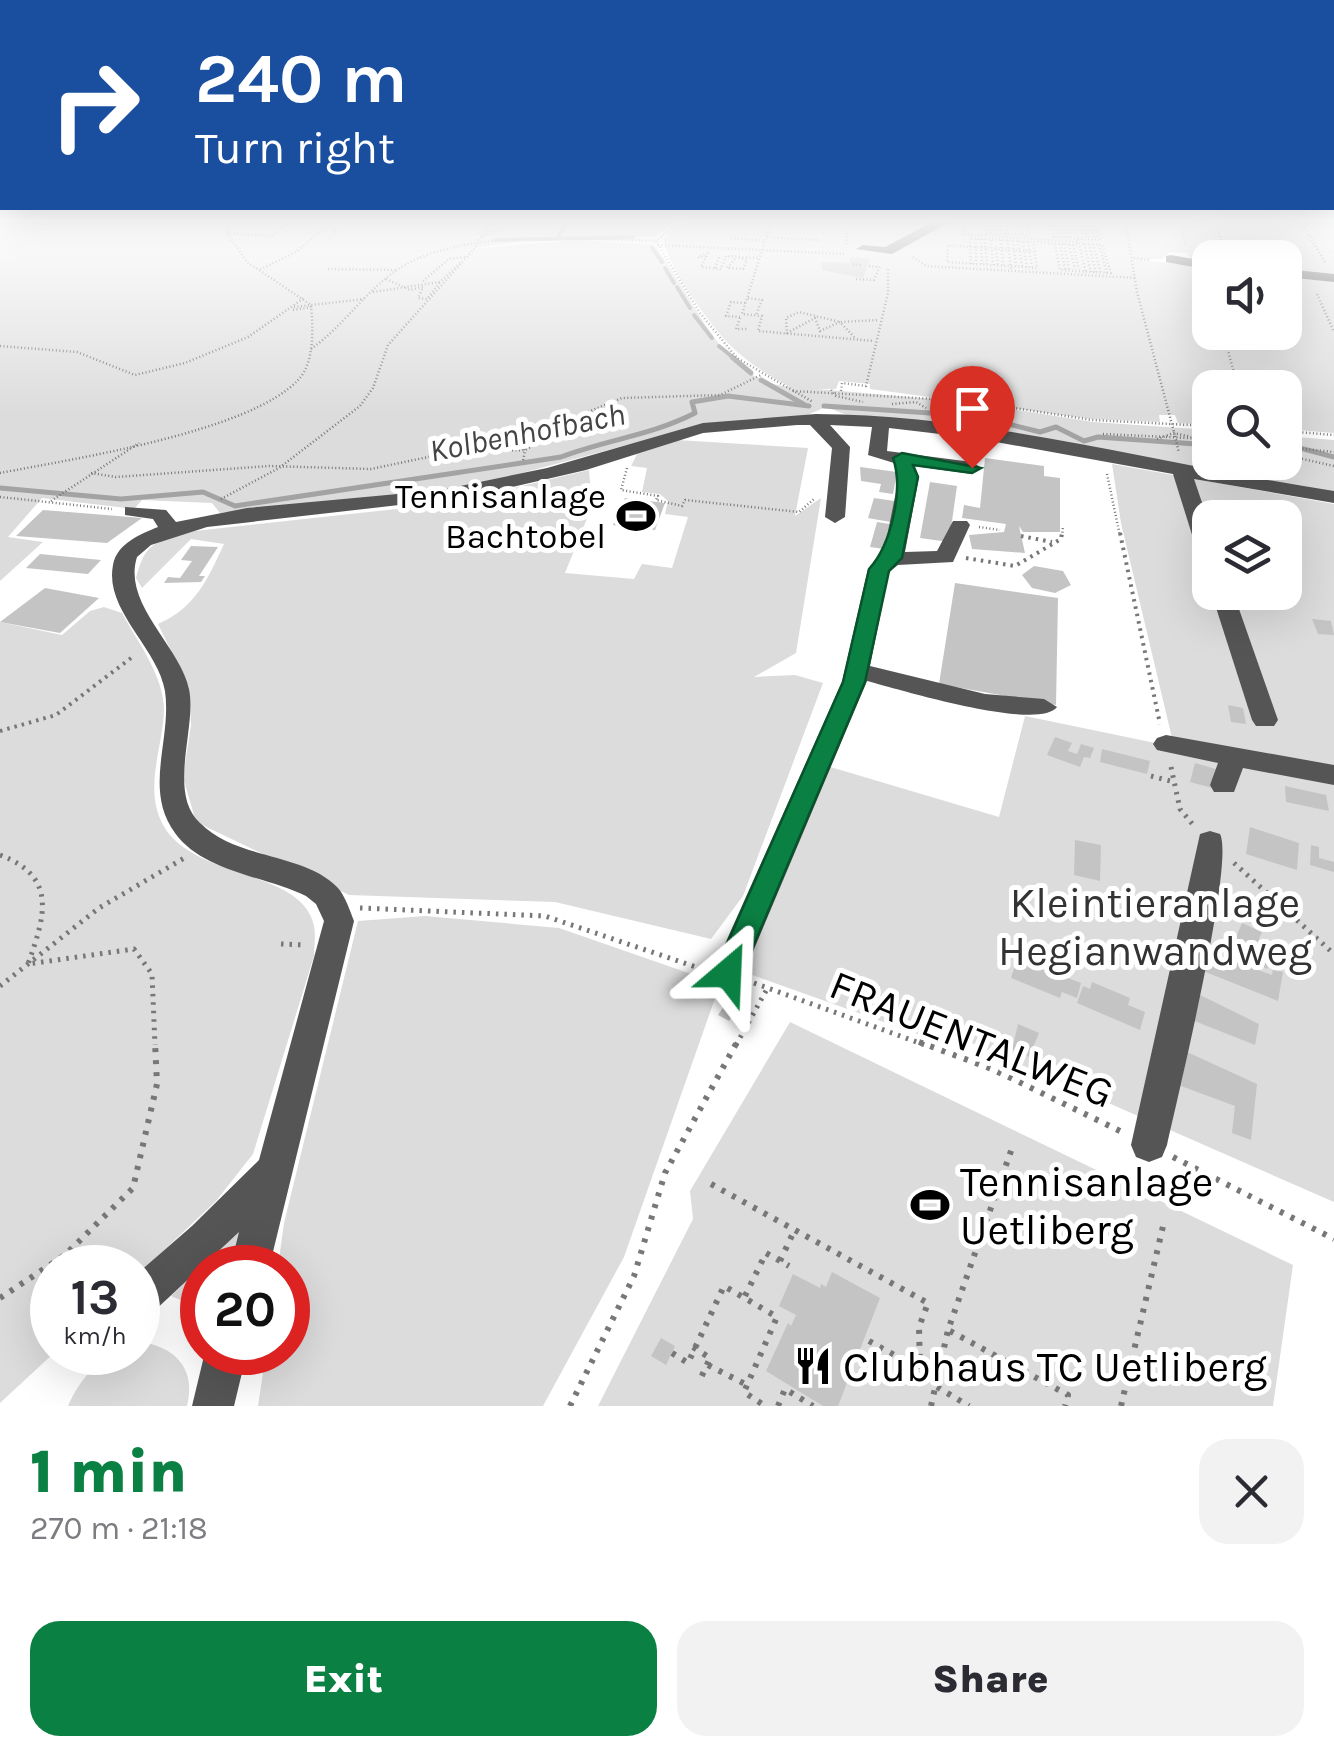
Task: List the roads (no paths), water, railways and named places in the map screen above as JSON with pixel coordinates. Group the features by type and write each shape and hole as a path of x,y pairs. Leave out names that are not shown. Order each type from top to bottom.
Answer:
{"street":[{"path":"823,420 840,443 835,517"},
{"path":"254,1245 338,935 336,908 328,896 298,878 207,846 182,822 174,808 170,787 180,707 172,672 128,595 124,564 141,540 169,527 445,498 700,429 823,420 882,423 1180,462 1334,497"},
{"path":"882,423 876,455 972,468"},
{"path":"893,558 909,477 902,458"},
{"path":"1180,462 1192,500"},
{"path":"132,511 159,514 169,527"},
{"path":"728,973 856,670 879,569 893,558 937,559 950,552 960,524"},
{"path":"1228,610 1264,720"},
{"path":"856,670 953,696 1044,707"},
{"path":"1166,744 1334,775"},
{"path":"1224,785 1232,757"},
{"path":"1150,1145 1205,886 1210,842"},
{"path":"160,1280 206,1240 273,1167"}],"waterway":[{"path":"677,287 690,308"},
{"path":"694,315 712,338"},
{"path":"719,346 735,359"},
{"path":"732,357 751,373"},
{"path":"761,380 805,405"},
{"name":"Kolbenhofbach","path":"0,488 121,499 203,492 235,506 561,457 678,421 695,413 692,402 728,396 809,406"},
{"name":"Kolbenhofbach","path":"824,406 976,416 1040,432 1056,427 1084,441 1098,437 1192,444"},
{"name":"Kolbenhofbach","path":"1302,449 1334,457"}],"place":[{"name":"Tennisanlage Bachtobel","path":"636,516"},
{"name":"Tennisanlage Uetliberg","path":"930,1205"},
{"name":"Clubhaus TC Uetliberg","path":"813,1366"}],"park label":[{"name":"Kleintieranlage Hegianwandweg","path":"1155,926"}]}
